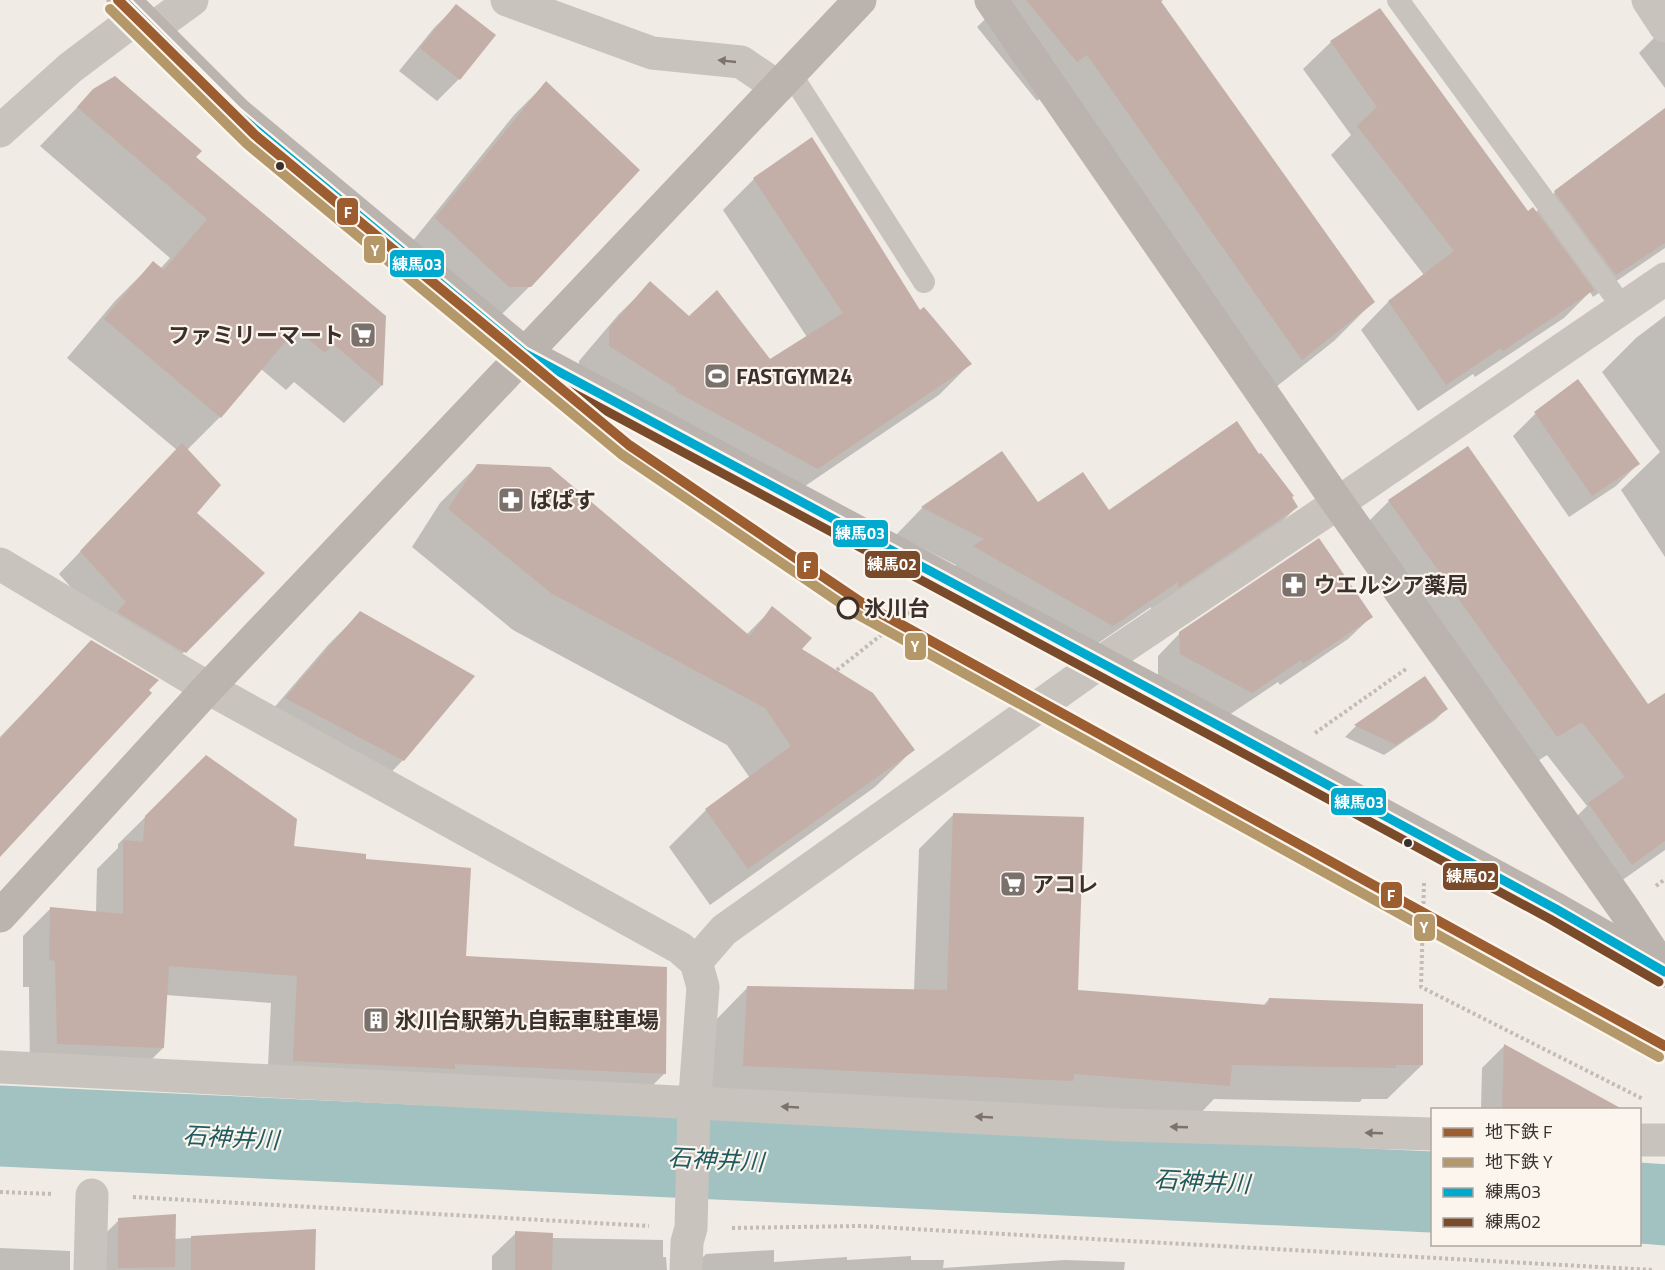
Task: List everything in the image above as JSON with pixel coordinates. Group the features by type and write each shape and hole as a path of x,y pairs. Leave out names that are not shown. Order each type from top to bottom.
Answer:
{"street":[{"path":"0,131 70,68 138,15 192,0"},
{"path":"507,0 652,53 741,63 785,81"},
{"path":"0,916 208,688 860,0"},
{"path":"991,0 1338,503 1612,891 1665,971"},
{"path":"1648,0 1665,26"},
{"path":"138,15 236,113 525,353 1546,903 1665,971"},
{"path":"696,962 724,930 1101,662 1665,279"},
{"path":"0,564 208,688 680,948 696,962 703,987 695,1105 691,1222 687,1242 686,1270"},
{"path":"0,1067 695,1105 1122,1125 1431,1134"},
{"path":"1641,1140 1665,1140"},
{"path":"90,1270 92,1195"}],"lane":[{"path":"1398,0 1624,309"},
{"path":"785,81 924,282"}],"path":[{"path":"837,670 916,607"},
{"path":"1308,738 1407,670 1400,660"},
{"path":"1424,874 1421,987 1644,1099"},
{"path":"0,1192 691,1222 859,1227 1653,1270"}],"building":[{"path":"1026,0 1160,0 1375,302 1302,360 1087,55 1077,62"},
{"path":"456,4 496,35 460,80 420,48"},
{"path":"1380,8 1528,211 1533,207 1594,290 1503,351 1501,348 1446,385 1388,301 1454,251 1357,126 1377,107 1330,41"},
{"path":"115,76 202,151 196,157 386,316 383,386 333,344 325,353 296,329 221,418 104,319 153,261 164,270 207,219 77,107 93,89"},
{"path":"546,81 640,170 531,287 509,287 435,218"},
{"path":"1665,108 1665,243 1616,275 1554,191"},
{"path":"812,137 920,310 924,307 972,364 818,469 675,391 677,389 609,346 609,328 650,281 689,316 717,290 770,359 843,313 753,178"},
{"path":"1578,379 1640,464 1592,496 1534,412"},
{"path":"1237,421 1259,454 1261,453 1294,496 1292,497 1298,507 1178,588 1178,582 1113,626 973,546 984,539 921,507 1002,451 1038,502 1083,472 1109,510"},
{"path":"182,443 221,485 197,513 265,573 186,653 117,612 126,602 80,551"},
{"path":"1468,446 1648,704 1665,693 1665,841 1632,865 1588,803 1625,777 1582,722 1557,737 1388,500"},
{"path":"477,464 550,467 750,636 772,606 812,638 802,649 873,693 915,750 748,869 705,809 791,746 765,708 551,593 448,509"},
{"path":"1319,538 1373,617 1303,664 1301,660 1252,693 1180,654 1179,632"},
{"path":"360,611 475,676 404,761 285,698"},
{"path":"91,640 159,680 149,690 152,693 0,857 0,739"},
{"path":"1425,676 1448,709 1396,745 1354,725"},
{"path":"206,755 297,819 294,846 366,854 366,859 471,868 466,956 667,967 666,1074 455,1064 455,1069 293,1061 297,976 169,966 164,1048 57,1044 55,961 49,960 50,907 123,914 123,840 143,842 145,816"},
{"path":"953,813 1084,817 1078,990 1268,1005 1269,998 1423,1004 1423,1065 1396,1065 1396,1068 1232,1065 1230,1086 1074,1074 1073,1081 743,1066 747,986 947,990"},
{"path":"1504,1044 1620,1108 1502,1108"},
{"path":"176,1214 175,1267 118,1268 118,1218"},
{"path":"316,1229 315,1270 191,1270 191,1236"},
{"path":"515,1231 553,1233 552,1270 515,1270"}],"waterway":[{"name":"石神井川","path":"0,1126 1431,1192"},
{"name":"石神井川","path":"1641,1203 1665,1205"}],"metro line":[{"name":"F","path":"118,0 255,135 629,445 862,603 1665,1046"},
{"name":"Y","path":"110,9 247,144 621,454 855,613 1659,1057"}],"transit line":[{"name":"練馬03","path":"123,0 236,113 524,353 1221,727 1556,909 1665,972"},
{"name":"練馬02","path":"115,8 228,122 517,363 1550,919 1659,982"}],"place":[{"name":"ファミリーマート","path":"363,335"},
{"name":"FASTGYM24","path":"717,376"},
{"name":"ぱぱす","path":"511,500"},
{"name":"ウエルシア薬局","path":"1294,585"},
{"name":"氷川台","path":"848,608"},
{"name":"アコレ","path":"1013,884"},
{"name":"氷川台駅第九自転車駐車場","path":"376,1020"}]}
